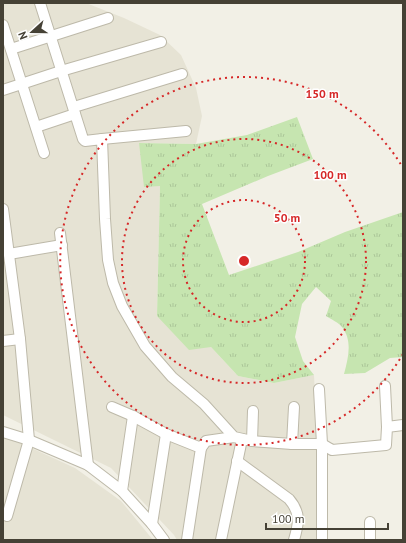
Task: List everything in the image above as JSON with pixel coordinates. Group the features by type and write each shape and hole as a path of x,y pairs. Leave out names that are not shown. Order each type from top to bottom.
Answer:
{"street":[{"path":"40,3 61,72 85,141 186,131"},
{"path":"11,49 108,18"},
{"path":"3,25 44,152"},
{"path":"3,90 161,42"},
{"path":"36,127 74,111 182,74"},
{"path":"102,139 108,260 113,283 122,306 145,346 172,377 204,404 238,438 237,461 221,540"},
{"path":"3,209 8,261 20,339 28,440 7,516"},
{"path":"60,233 88,465"},
{"path":"8,261 62,245"},
{"path":"3,342 20,339"},
{"path":"187,540 201,448 206,441 238,438 252,441 292,444 322,444 332,450 386,445 387,427 384,386"},
{"path":"319,389 322,444 322,540"},
{"path":"292,444 294,406"},
{"path":"112,407 133,416 166,434 201,448"},
{"path":"252,441 253,411"},
{"path":"122,491 133,416"},
{"path":"387,427 403,426"},
{"path":"3,432 28,440 88,465 122,491 152,524 164,540"},
{"path":"152,524 166,434"},
{"path":"237,461 289,499 295,506 298,518 294,540"},
{"path":"370,522 370,540"}],"shaded area":[{"path":"3,3 86,3 124,18 160,35 181,55 196,88 202,116 196,144 139,143 160,186 157,316 211,347 238,376 274,383 314,375 318,451 316,540 177,540 111,468 3,415"},
{"path":"3,435 75,468 121,501 153,540 3,540"}],"green space":[{"path":"297,117 313,159 202,204 229,275 298,252 345,232 403,212 403,357 390,358 365,373 344,374 349,350 348,338 341,326 326,316 331,301 316,287 302,304 295,337 303,361 314,375 274,383 238,376 211,347 189,350 157,316 160,186 144,187 139,143 196,144 247,135"}]}
